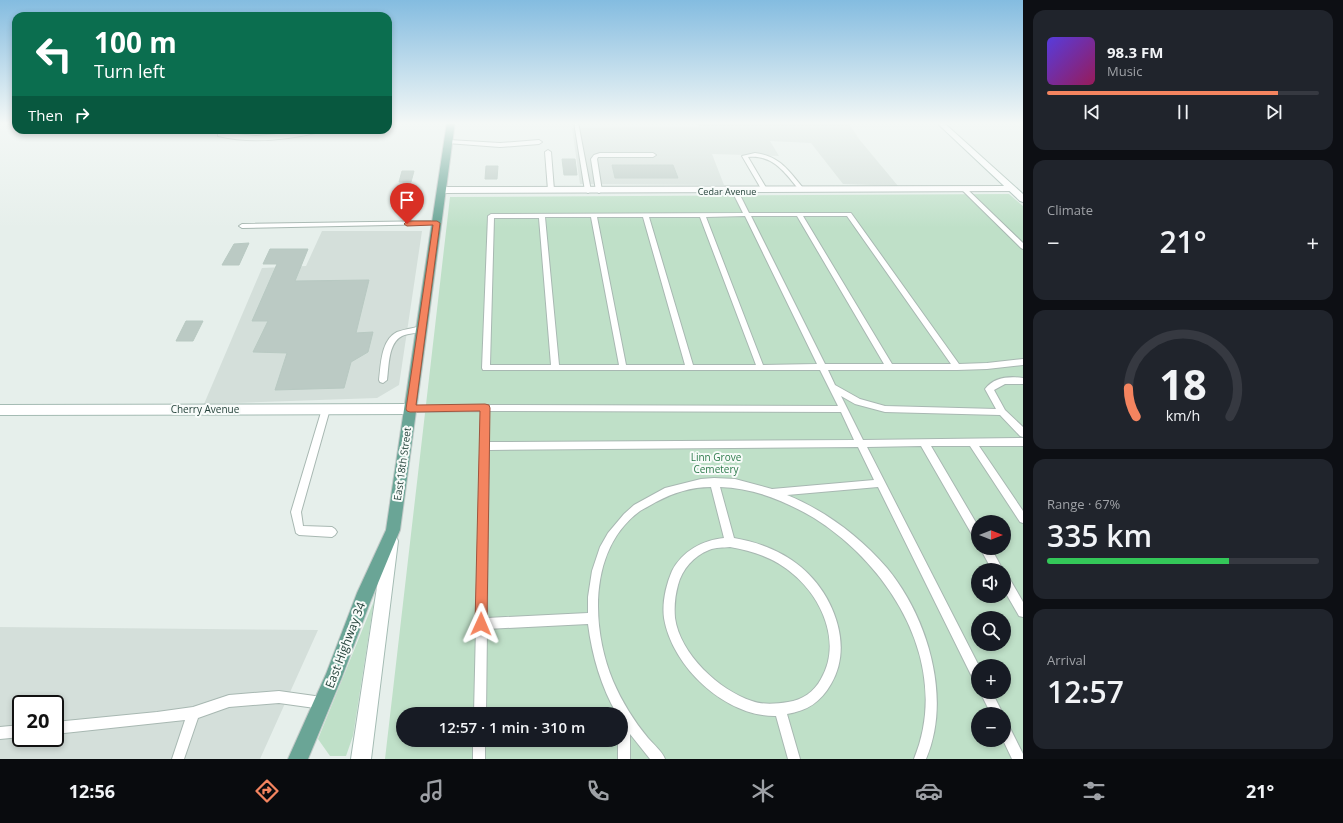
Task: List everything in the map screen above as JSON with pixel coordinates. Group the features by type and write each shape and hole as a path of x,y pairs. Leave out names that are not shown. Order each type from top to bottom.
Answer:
{"main road":[{"name":"East 18th Street","path":"393,530 447,157"},
{"name":"East Highway 34","path":"298,759 363,599 393,530"}],"street":[{"path":"978,157 1023,199"},
{"name":"Cedar Avenue","path":"442,190 765,191 1012,189"},
{"name":"Cherry Avenue","path":"0,410 410,409"},
{"name":"East 18th Street","path":"361,759 393,530"}],"lane":[{"path":"548,157 551,190"},
{"path":"582,157 588,191"},
{"path":"595,157 594,159 599,191"},
{"path":"746,157 765,191"},
{"path":"771,157 802,190"},
{"path":"964,189 1023,247"},
{"path":"735,191 971,663"},
{"path":"702,214 760,366"},
{"path":"799,214 889,366"},
{"path":"957,366 849,214 490,216 486,368 957,366 997,365 1023,362"},
{"path":"542,215 555,368"},
{"path":"594,215 623,367"},
{"path":"645,215 690,366"},
{"path":"242,226 437,223"},
{"path":"383,380 389,349 393,339 399,334 422,329"},
{"path":"997,365 1007,379"},
{"path":"1023,381 1007,379 998,382 990,389 1002,412 1023,433"},
{"path":"832,387 858,402 885,409 1002,412"},
{"path":"480,707 485,408"},
{"path":"326,409 296,512 299,530 332,532"},
{"path":"410,409 843,409"},
{"path":"972,442 1023,519"},
{"path":"484,446 1023,442"},
{"path":"924,443 971,523"},
{"path":"714,482 730,542"},
{"path":"620,707 600,666 591,618 594,578 606,544 625,517 651,498 681,486 714,482 744,484 774,492 803,505 826,520 859,546 883,573 904,604 920,639 930,675 932,712 925,748 920,759"},
{"path":"774,492 880,483"},
{"path":"730,542 750,545 762,549 788,563 805,578 819,596 830,616 835,638 836,659 830,679 818,695 801,706 780,710 754,708 727,697 704,679 686,657 674,633 669,609 671,586 679,568 692,554 710,545 730,542"},
{"path":"1011,592 1023,612"},
{"path":"481,624 591,618"},
{"path":"64,727 193,713 229,701 279,697 322,703"},
{"path":"780,710 794,759"},
{"path":"178,759 193,713"},
{"path":"628,722 646,747 658,759"},
{"path":"0,733 12,732"},
{"path":"1011,742 1019,759"},
{"path":"479,747 479,759"},
{"path":"624,747 624,759"}],"shaded area":[{"path":"576,157 713,157 724,185 580,184"},
{"path":"822,157 874,157 898,186 843,184"},
{"path":"322,231 422,231 399,385 377,398 204,404 262,268 306,266"},
{"path":"0,627 318,630 260,759 0,759"}],"green space":[{"name":"Linn Grove Cemetery","path":"1009,194 1023,206 1023,759 385,759 450,197"},
{"path":"374,601 353,736 346,756 330,756 318,739"}],"building":[{"path":"562,159 575,159 577,175 564,175"},
{"path":"612,165 673,165 678,178 615,178"},
{"path":"486,166 498,166 497,179 485,179"},
{"path":"402,171 414,171 411,182 399,182"},
{"path":"249,243 239,265 222,265 234,244"},
{"path":"270,249 308,249 295,281 369,280 356,333 373,332 368,352 351,362 344,388 275,390 287,353 253,352 268,321 252,321 277,264 263,264"},
{"path":"186,321 203,321 193,341 176,341"}],"route":[{"path":"407,224 437,223 410,409 485,408 481,624"}]}
